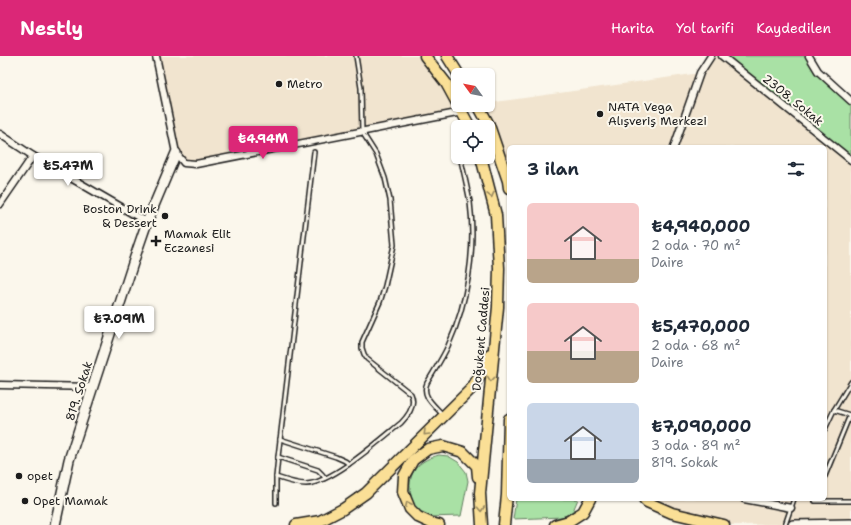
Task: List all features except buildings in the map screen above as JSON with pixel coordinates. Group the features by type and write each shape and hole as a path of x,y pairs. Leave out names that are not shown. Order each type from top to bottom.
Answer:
{"main road":[{"path":"425,56 446,83 451,92"},
{"path":"447,56 455,68"},
{"path":"462,112 466,120"},
{"path":"482,112 490,125 507,178"},
{"name":"Doğukent Caddesi","path":"482,525 480,492 498,307 500,268 496,215 483,164"},
{"path":"296,525 320,521 343,509 366,493 472,388 485,367 494,345 498,307"},
{"path":"439,525 418,517 410,509 403,492 404,476 413,460 428,449 443,446 463,452 477,466 480,492"},
{"path":"504,525 507,500"},
{"path":"555,525 569,521 583,512 589,501"},
{"path":"646,501 672,513 724,525"}],"street":[{"path":"156,56 176,153 184,163 196,164 462,112"},
{"path":"675,145 700,74 711,56"},
{"name":"2308. Sokak","path":"722,56 851,160"},
{"path":"809,56 818,71 851,101"},
{"path":"0,134 33,156 147,222"},
{"name":"819. Sokak","path":"55,525 69,460 147,222 176,153"},
{"path":"0,204 33,156"},
{"path":"0,385 93,387"},
{"path":"754,501 791,508"},
{"path":"793,525 851,524"}],"lane":[{"path":"276,477 305,484 325,478 349,464 401,423 406,418 413,405 413,398 411,394 367,359 362,348 362,342 380,302 385,286 394,245 390,200 385,178 376,154 362,132 361,88 356,56"},
{"path":"276,503 278,457 314,152"},
{"path":"444,416 427,398 425,389 448,347 461,308 468,278 471,245 470,202 462,164"},
{"path":"827,425 851,382"},
{"path":"827,471 850,415 834,410"},
{"path":"280,439 336,457 349,464"},
{"path":"278,457 318,470 325,478"},
{"path":"786,525 793,501"},
{"path":"815,501 851,501"}],"shaded area":[{"path":"156,56 425,56 451,95 451,112 462,112 196,164 184,163 176,153"},
{"path":"711,56 722,56 851,160 851,524 724,525 650,501 827,501 827,145 507,145 507,183 495,151 495,120 484,120 481,112 495,112 495,102 700,73"}],"green space":[{"path":"722,56 809,56 818,71 851,101 851,160"},
{"path":"439,455 448,456 458,462 466,472 468,481 461,516 427,517 416,508 412,501 410,482 414,471 417,466"},
{"path":"516,501 577,501 573,511 563,517 513,519"}],"place":[{"name":"Metro","path":"279,84"},
{"name":"NATA Vega Alışveriş Merkezi","path":"600,114"},
{"name":"Boston Drink & Dessert","path":"165,216"},
{"name":"Mamak Elit Eczanesi","path":"156,241"},
{"name":"opet","path":"19,476"},
{"name":"Opet Mamak","path":"25,501"}]}
